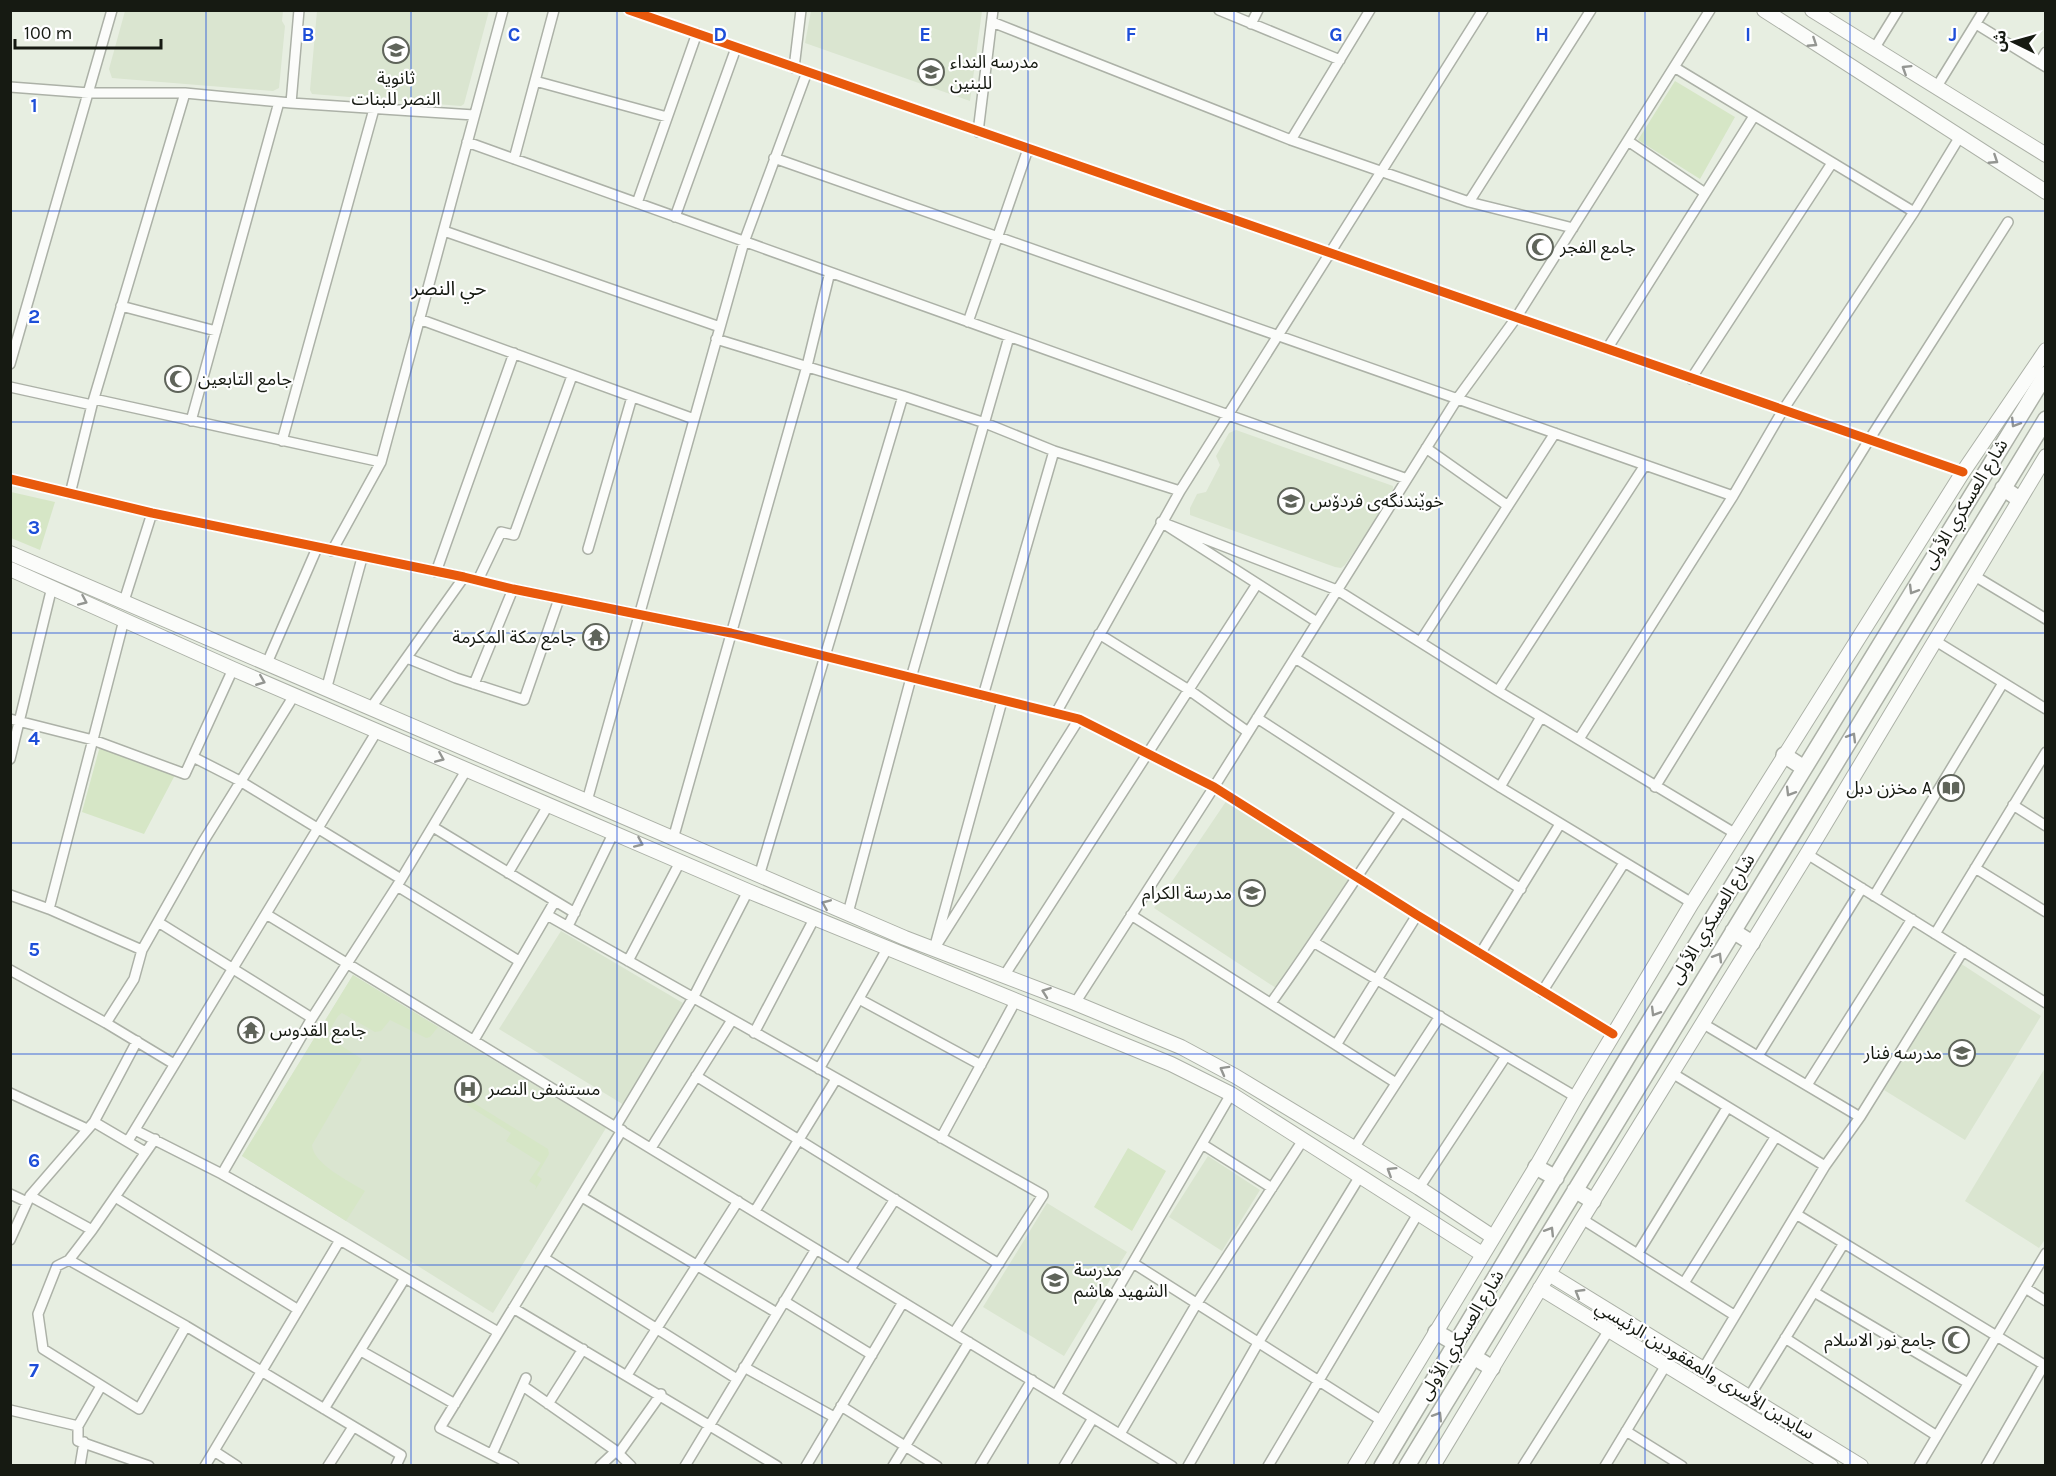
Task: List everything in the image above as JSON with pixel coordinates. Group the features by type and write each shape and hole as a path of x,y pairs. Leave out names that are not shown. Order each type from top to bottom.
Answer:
{"main road":[{"path":"1764,10 1959,138 2046,192"},
{"path":"1812,10 2046,155"},
{"path":"1355,1466 1692,903 1963,472 2046,350"},
{"name":"شارع العسكري الأولى","path":"1382,1466 1804,768 2046,374"},
{"name":"شارع العسكري الأولى","path":"1407,1466 2046,419"},
{"path":"1437,1464 1540,1288 1807,854 2046,456"},
{"path":"2002,488 2019,499"},
{"path":"10,553 759,876 934,949 1075,1003 1181,1047 1235,1076 1354,1148 1493,1237"},
{"path":"10,569 233,669 748,891 1172,1064 1231,1094 1482,1254"},
{"path":"1784,755 1804,768"},
{"path":"614,832 622,817"},
{"path":"1733,931 1752,943"},
{"path":"1536,1167 1556,1178"},
{"path":"1575,1190 1593,1201"},
{"path":"1434,1222 1446,1206"},
{"path":"1513,1250 1532,1261"},
{"path":"1501,1268 1520,1280"},
{"name":"سايدين الأسرى والمفقودين الرئيسي","path":"1549,1274 1861,1466"},
{"path":"1540,1288 1831,1466"},
{"path":"1436,1332 1455,1343"},
{"path":"1474,1357 1492,1368"}],"street":[{"path":"10,364 112,10"},
{"path":"291,103 299,10"},
{"path":"332,551 381,462 503,10"},
{"path":"514,159 554,10"},
{"path":"629,10 1963,472"},
{"path":"794,68 801,10"},
{"path":"978,132 993,10"},
{"path":"1219,10 1340,60"},
{"path":"1251,24 1258,10"},
{"path":"1291,140 1370,10"},
{"path":"1056,713 1180,490 1483,10"},
{"path":"1469,202 1591,10"},
{"path":"1075,1003 1214,787 1457,399 1516,318 1710,10"},
{"path":"1874,49 1898,10"},
{"path":"1936,88 1984,10"},
{"path":"992,22 1291,140 1469,202 1573,228"},
{"path":"1976,24 2042,65 2046,52"},
{"path":"637,203 697,33"},
{"path":"675,217 736,48"},
{"path":"1674,67 1914,212"},
{"path":"587,801 744,242 807,72"},
{"path":"535,81 667,117"},
{"path":"10,87 89,93 185,93 291,103 474,115"},
{"path":"70,494 93,402 185,93"},
{"path":"191,421 279,102"},
{"path":"282,441 374,109"},
{"path":"1607,349 1754,116"},
{"path":"1579,740 1733,496 1783,410 1914,212 1959,138"},
{"path":"1628,141 1705,193"},
{"path":"467,142 1407,479"},
{"path":"968,322 1028,149"},
{"path":"774,158 1733,496"},
{"path":"1691,379 1832,163"},
{"path":"1655,787 1869,440 2008,222"},
{"path":"444,231 720,327"},
{"path":"673,839 807,366 830,272"},
{"path":"121,306 216,331"},
{"path":"419,319 694,419"},
{"path":"848,913 911,678 1009,337"},
{"path":"716,339 903,396 985,423 1054,451 1180,490"},
{"path":"436,572 514,353"},
{"path":"478,580 501,532 514,535 572,375"},
{"path":"10,387 191,421 381,462"},
{"path":"759,876 903,396"},
{"path":"588,549 632,397"},
{"path":"1420,642 1555,434"},
{"path":"1426,448 1508,506"},
{"path":"983,696 1054,451"},
{"path":"1498,692 1645,465"},
{"path":"10,479 152,513 362,558 731,633 1079,719 1214,787 1417,915 1613,1034"},
{"path":"124,601 152,513"},
{"path":"1161,522 1337,590 1498,692 1736,834"},
{"path":"1161,522 1317,622"},
{"path":"267,663 317,548"},
{"path":"326,690 362,558"},
{"path":"1973,576 2045,616"},
{"path":"370,709 464,577"},
{"path":"1004,976 1257,584"},
{"path":"10,759 15,720 52,587"},
{"path":"474,684 513,589"},
{"path":"407,658 474,684 524,700 559,599"},
{"path":"49,909 124,620"},
{"path":"1099,634 1189,690 1248,732"},
{"path":"1934,640 2046,709"},
{"path":"1294,658 1560,824 1692,903"},
{"path":"15,720 93,740 185,774 233,669"},
{"path":"1875,896 2003,683"},
{"path":"106,1023 134,979 142,950 158,922 240,781 294,694"},
{"path":"934,949 1002,701"},
{"path":"1500,787 1541,717"},
{"path":"1257,718 1521,890"},
{"path":"934,949 1079,719"},
{"path":"128,1141 377,731"},
{"path":"1935,933 2046,752"},
{"path":"193,758 240,781 519,962"},
{"path":"222,1174 312,1018 399,883 467,769"},
{"path":"508,873 549,804"},
{"path":"2013,806 2046,826"},
{"path":"1271,1004 1315,943 1356,877 1401,812"},
{"path":"1480,954 1560,824"},
{"path":"433,827 575,913"},
{"path":"567,927 614,832"},
{"path":"1807,854 2046,1003"},
{"path":"628,961 680,862"},
{"path":"1542,992 1624,863"},
{"path":"1975,868 2046,912"},
{"path":"1758,1056 1862,888"},
{"path":"514,1466 440,1428 582,1197 693,998 748,891"},
{"path":"10,895 49,909 142,950"},
{"path":"474,1040 555,901"},
{"path":"266,914 1172,1466"},
{"path":"547,915 1043,1195 954,1332"},
{"path":"1131,915 1396,1083"},
{"path":"1336,1045 1417,915"},
{"path":"754,1033 814,919"},
{"path":"1807,1085 1912,919"},
{"path":"158,922 312,1018"},
{"path":"1315,943 1576,1097"},
{"path":"819,1069 887,949"},
{"path":"1703,1369 1825,1166 1860,1117 1963,951"},
{"path":"11,972 106,1023 174,1064"},
{"path":"859,999 981,1065"},
{"path":"941,1138 1016,1000"},
{"path":"1354,1148 1440,1016"},
{"path":"651,1148 732,1020"},
{"path":"1702,1023 1860,1117"},
{"path":"10,1240 29,1199 91,1126 137,1041"},
{"path":"1419,1188 1506,1056"},
{"path":"1672,1073 1825,1166"},
{"path":"696,1076 999,1264"},
{"path":"755,1211 836,1078"},
{"path":"10,1093 128,1141 145,1152"},
{"path":"1056,1395 1231,1094"},
{"path":"1638,1253 1727,1108"},
{"path":"135,1130 222,1174 498,1332"},
{"path":"1684,1282 1776,1136"},
{"path":"155,1139 69,1260 57,1266 38,1314 43,1349 139,1409 186,1326"},
{"path":"1120,1434 1197,1304 1303,1140"},
{"path":"1202,1144 1272,1188"},
{"path":"1188,1466 1258,1343 1360,1176"},
{"path":"10,1194 29,1199 92,1230"},
{"path":"115,1197 297,1309"},
{"path":"582,1197 777,1313"},
{"path":"850,1269 895,1199"},
{"path":"627,1375 738,1201"},
{"path":"1268,1466 1419,1212"},
{"path":"1796,1214 2045,1365 1986,1466"},
{"path":"1582,1219 1734,1315"},
{"path":"206,1466 340,1240"},
{"path":"1749,1397 1844,1243"},
{"path":"685,1466 816,1249"},
{"path":"1919,1466 2046,1253"},
{"path":"544,1258 737,1379"},
{"path":"69,1260 186,1326 401,1455 396,1466"},
{"path":"1133,1263 1382,1421"},
{"path":"324,1409 405,1278"},
{"path":"2025,1288 2046,1301"},
{"path":"1814,1292 1968,1383"},
{"path":"784,1301 872,1355"},
{"path":"806,1466 903,1302"},
{"path":"513,1308 661,1394 777,1466"},
{"path":"1523,1466 1609,1330"},
{"path":"1785,1338 1937,1436"},
{"path":"893,1466 969,1342"},
{"path":"548,1404 583,1349"},
{"path":"361,1351 455,1404"},
{"path":"1605,1466 1666,1365"},
{"path":"744,1367 834,1418"},
{"path":"980,1466 1032,1380"},
{"path":"492,1454 524,1382 548,1404 618,1452 631,1466"},
{"path":"101,1386 78,1426 78,1441 149,1466"},
{"path":"600,1466 618,1452 661,1394"},
{"path":"841,1406 937,1466"},
{"path":"10,1410 78,1426"},
{"path":"1064,1466 1093,1418"},
{"path":"328,1466 352,1426"},
{"path":"1626,1431 1682,1466"},
{"path":"80,1466 84,1442"},
{"path":"214,1451 237,1466"},
{"path":"1151,1466 1157,1456"}],"shaded area":[{"path":"125,11 283,11 282,21 285,26 279,88 273,91 112,78 109,69"},
{"name":"ثانوية النصر للبنات","path":"317,11 489,11 464,104 461,106 312,94 310,90"},
{"name":"مدرسه النداء للبنين","path":"811,11 982,11 970,101 805,43"},
{"path":"1675,81 1735,117 1700,179 1638,140"},
{"name":"خوێندنگەی فردۆس","path":"1236,430 1393,486 1393,494 1345,565 1341,568 1335,567 1190,515 1190,508 1197,494 1206,492 1220,465 1216,456 1229,433"},
{"path":"11,492 55,502 40,550 11,538"},
{"path":"100,746 175,775 144,834 82,812"},
{"name":"مدرسة الكرام","path":"1227,800 1349,879 1276,988 1154,908"},
{"path":"561,931 683,1003 624,1105 499,1029"},
{"name":"مدرسه فنار","path":"1960,963 2041,1016 1965,1140 1884,1090"},
{"path":"353,975 606,1128 493,1313 242,1156"},
{"path":"353,975 438,1027 430,1037 426,1038 390,1020 381,1031 375,1032 342,1013 328,1033 329,1038 362,1059 312,1145 318,1159 341,1177 365,1191 346,1221 242,1156"},
{"path":"2045,1068 2046,1238 2039,1248 1965,1201"},
{"path":"469,1100 548,1149 549,1154 537,1175 542,1179 535,1190 536,1186 529,1181 541,1163 506,1141 511,1133 467,1105"},
{"path":"1128,1148 1166,1171 1132,1231 1094,1207"},
{"path":"1208,1156 1260,1190 1222,1251 1169,1217"},
{"name":"مدرسة الشهيد هاشم","path":"1047,1203 1127,1252 1064,1356 983,1307"}],"cycle path":[{"path":"629,10 1963,472"},
{"path":"10,479 152,513 731,633 1079,719 1214,787 1417,915 1613,1034"}],"place":[{"name":"ثانوية النصر للبنات","path":"396,50"},
{"name":"مدرسه النداء للبنين","path":"931,72"},
{"name":"جامع الفجر","path":"1540,247"},
{"name":"جامع التابعين","path":"178,379"},
{"name":"خوێندنگەی فردۆس","path":"1291,501"},
{"name":"جامع مكة المكرمة","path":"596,637"},
{"name":"مخزن دبل A","path":"1951,788"},
{"name":"مدرسة الكرام","path":"1252,893"},
{"name":"جامع القدوس","path":"251,1030"},
{"name":"مدرسه فنار","path":"1962,1053"},
{"name":"مستشفى النصر","path":"468,1089"},
{"name":"مدرسة الشهيد هاشم","path":"1055,1280"},
{"name":"جامع نور الاسلام","path":"1956,1340"}],"district":[{"name":"حي النصر","path":"449,288"}]}
